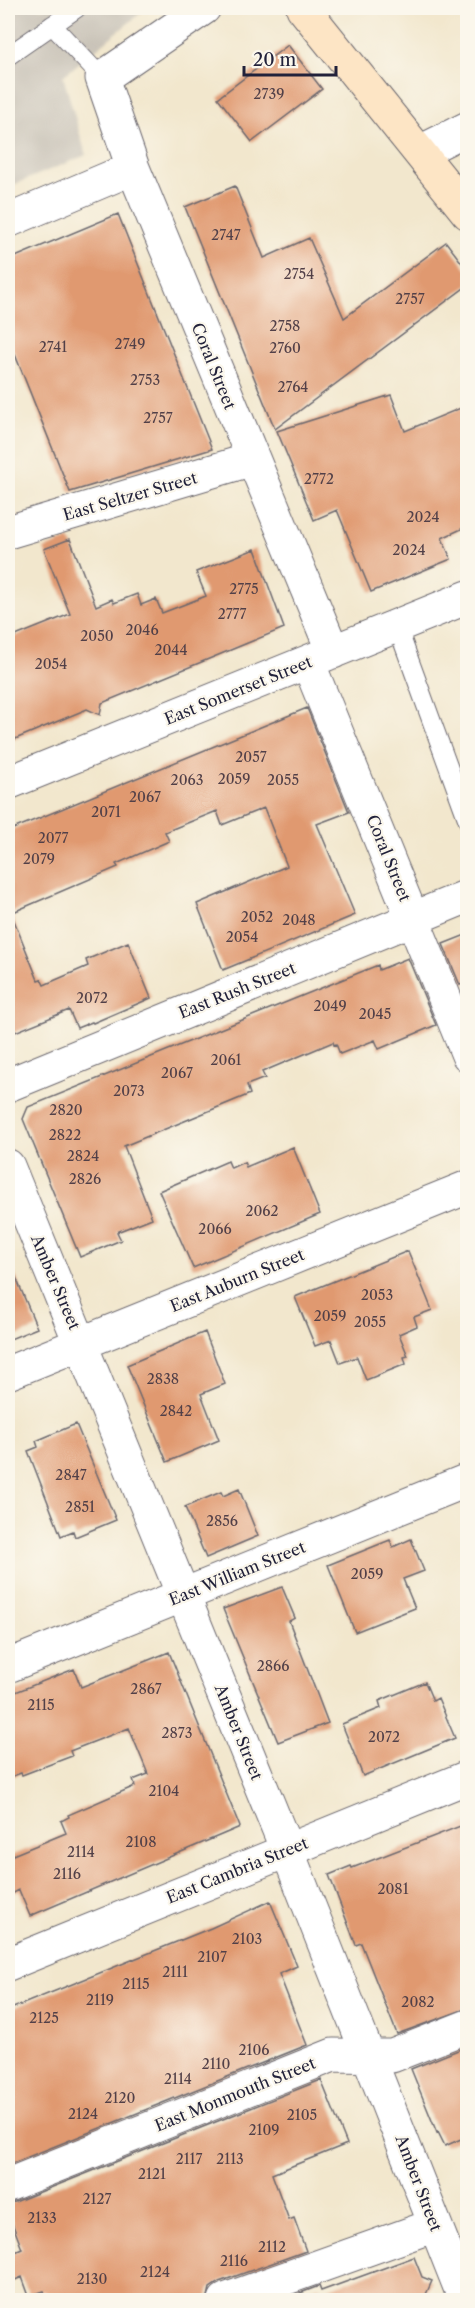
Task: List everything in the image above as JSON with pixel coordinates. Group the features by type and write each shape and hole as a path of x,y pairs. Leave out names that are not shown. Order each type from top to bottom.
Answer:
{"main road":[{"path":"303,8 468,213"}],"street":[{"path":"102,78 204,8"},
{"name":"Coral Street","path":"102,78 133,168 253,459 320,657 413,918 468,1055"},
{"path":"420,152 468,128"},
{"path":"8,221 133,168"},
{"name":"East Seltzer Street","path":"8,532 253,459"},
{"name":"East Somerset Street","path":"8,783 468,597"},
{"name":"East Rush Street","path":"8,1085 468,896"},
{"name":"Amber Street","path":"8,1166 287,1850 435,2224 459,2262 465,2301"},
{"name":"East Auburn Street","path":"8,1373 468,1187"},
{"name":"East William Street","path":"8,1666 468,1480"},
{"name":"East Cambria Street","path":"8,1964 468,1777"},
{"name":"East Monmouth Street","path":"8,2185 333,2055 392,2056 468,2026"},
{"path":"225,2301 435,2224"}],"lane":[{"path":"8,56 77,8"},
{"path":"52,25 102,78"},
{"path":"397,626 468,821"}],"shaded area":[{"path":"8,8 147,8 63,76 86,155 8,187"}],"building":[{"path":"288,45 322,89 252,142 218,98"},
{"path":"235,186 264,258 309,238 344,318 446,242 468,271 468,285 275,429 185,207"},
{"path":"118,214 212,449 70,492 8,337 8,260"},
{"path":"391,395 405,431 468,405 468,526 442,538 451,559 371,592 337,510 314,520 277,431"},
{"path":"70,539 96,606 112,599 114,603 137,594 141,605 156,599 162,613 206,596 196,572 255,549 284,628 102,703 100,715 87,709 8,742 8,639 70,614 44,549"},
{"path":"307,708 349,812 317,824 355,915 223,970 197,904 287,866 264,808 222,825 217,811 165,832 169,841 116,864 118,867 11,913 38,980 41,979 44,985 88,966 86,960 128,942 151,998 77,1028 69,1010 8,1035 8,831"},
{"path":"468,934 468,982 460,985 443,944"},
{"path":"408,958 436,1025 379,1049 375,1040 340,1054 333,1042 262,1072 265,1078 247,1085 250,1094 124,1146 152,1218 117,1232 121,1240 80,1257 23,1119 28,1107 378,965 379,970"},
{"path":"293,1147 320,1214 193,1268 159,1191 228,1161 231,1168 244,1162 246,1167"},
{"path":"408,1251 432,1310 414,1317 417,1326 399,1334 408,1356 404,1357 406,1364 366,1380 357,1357 340,1363 331,1340 315,1346 295,1297"},
{"path":"8,1258 37,1328 8,1340"},
{"path":"205,1332 225,1384 201,1394 219,1440 167,1462 127,1365"},
{"path":"76,1424 116,1520 75,1537 73,1531 61,1536 28,1451 38,1447 36,1441"},
{"path":"239,1489 258,1536 206,1558 185,1507 221,1492 223,1496"},
{"path":"411,1539 424,1571 403,1579 415,1608 355,1632 328,1565 390,1540 393,1547"},
{"path":"282,1587 295,1618 289,1621 328,1723 278,1742 223,1609"},
{"path":"169,1652 240,1827 30,1916 19,1890 8,1896 8,1857 66,1833 61,1821 69,1817 68,1815 135,1786 133,1780 148,1774 129,1728 70,1751 72,1756 8,1778 8,1695 74,1669 81,1687"},
{"path":"425,1682 433,1701 438,1698 455,1738 363,1776 342,1724 381,1708 379,1701"},
{"path":"468,1823 468,2008 397,2034 361,1943 356,1945 329,1875"},
{"path":"270,1901 297,1966 279,1974 307,2045 8,2165 8,2010 211,1928"},
{"path":"468,2046 468,2136 445,2146 437,2133 411,2069"},
{"path":"321,2080 347,2144 272,2174 289,2220 294,2218 306,2251 219,2282 210,2288 207,2301 48,2301 44,2291 29,2296 22,2277 8,2283 8,2255 22,2249 8,2212 8,2203"},
{"path":"414,2257 422,2277 432,2281 423,2301 279,2301 319,2286 321,2291"}]}
